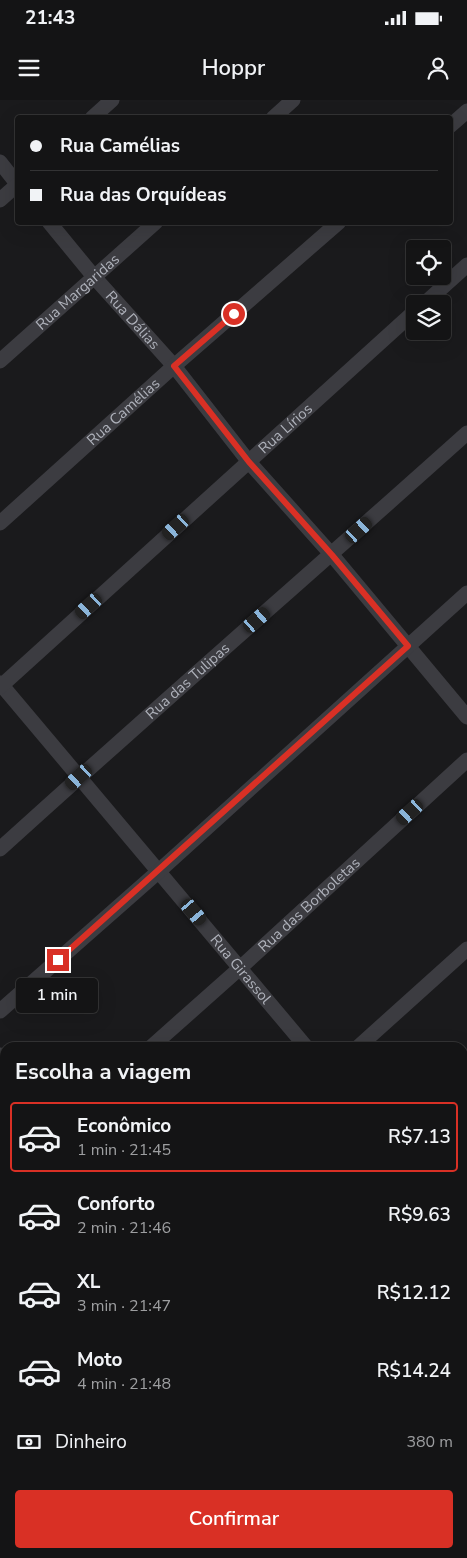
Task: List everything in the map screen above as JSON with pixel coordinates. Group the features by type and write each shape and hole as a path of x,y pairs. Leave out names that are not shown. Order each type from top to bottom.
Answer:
{"street":[{"path":"95,115 112,100"},
{"path":"276,115 293,100"},
{"path":"453,123 467,111"},
{"path":"0,162 15,181"},
{"path":"0,200 15,186"},
{"name":"Rua Dálias","path":"51,225 95,278 174,366 249,462 332,555 467,717"},
{"name":"Rua Margaridas","path":"0,361 153,225"},
{"name":"Rua Camélias","path":"0,522 336,225"},
{"path":"434,295 467,265"},
{"name":"Rua Lírios","path":"1,685 406,320"},
{"name":"Rua das Tulipas","path":"0,849 467,433"},
{"path":"0,1011 159,871 467,593"},
{"name":"Rua Girassol","path":"1,685 302,1042"},
{"name":"Rua das Borboletas","path":"157,1042 467,760"},
{"path":"364,1042 467,949"}],"route":[{"path":"58,960 408,646 332,555 249,462 174,366 234,314"}]}
